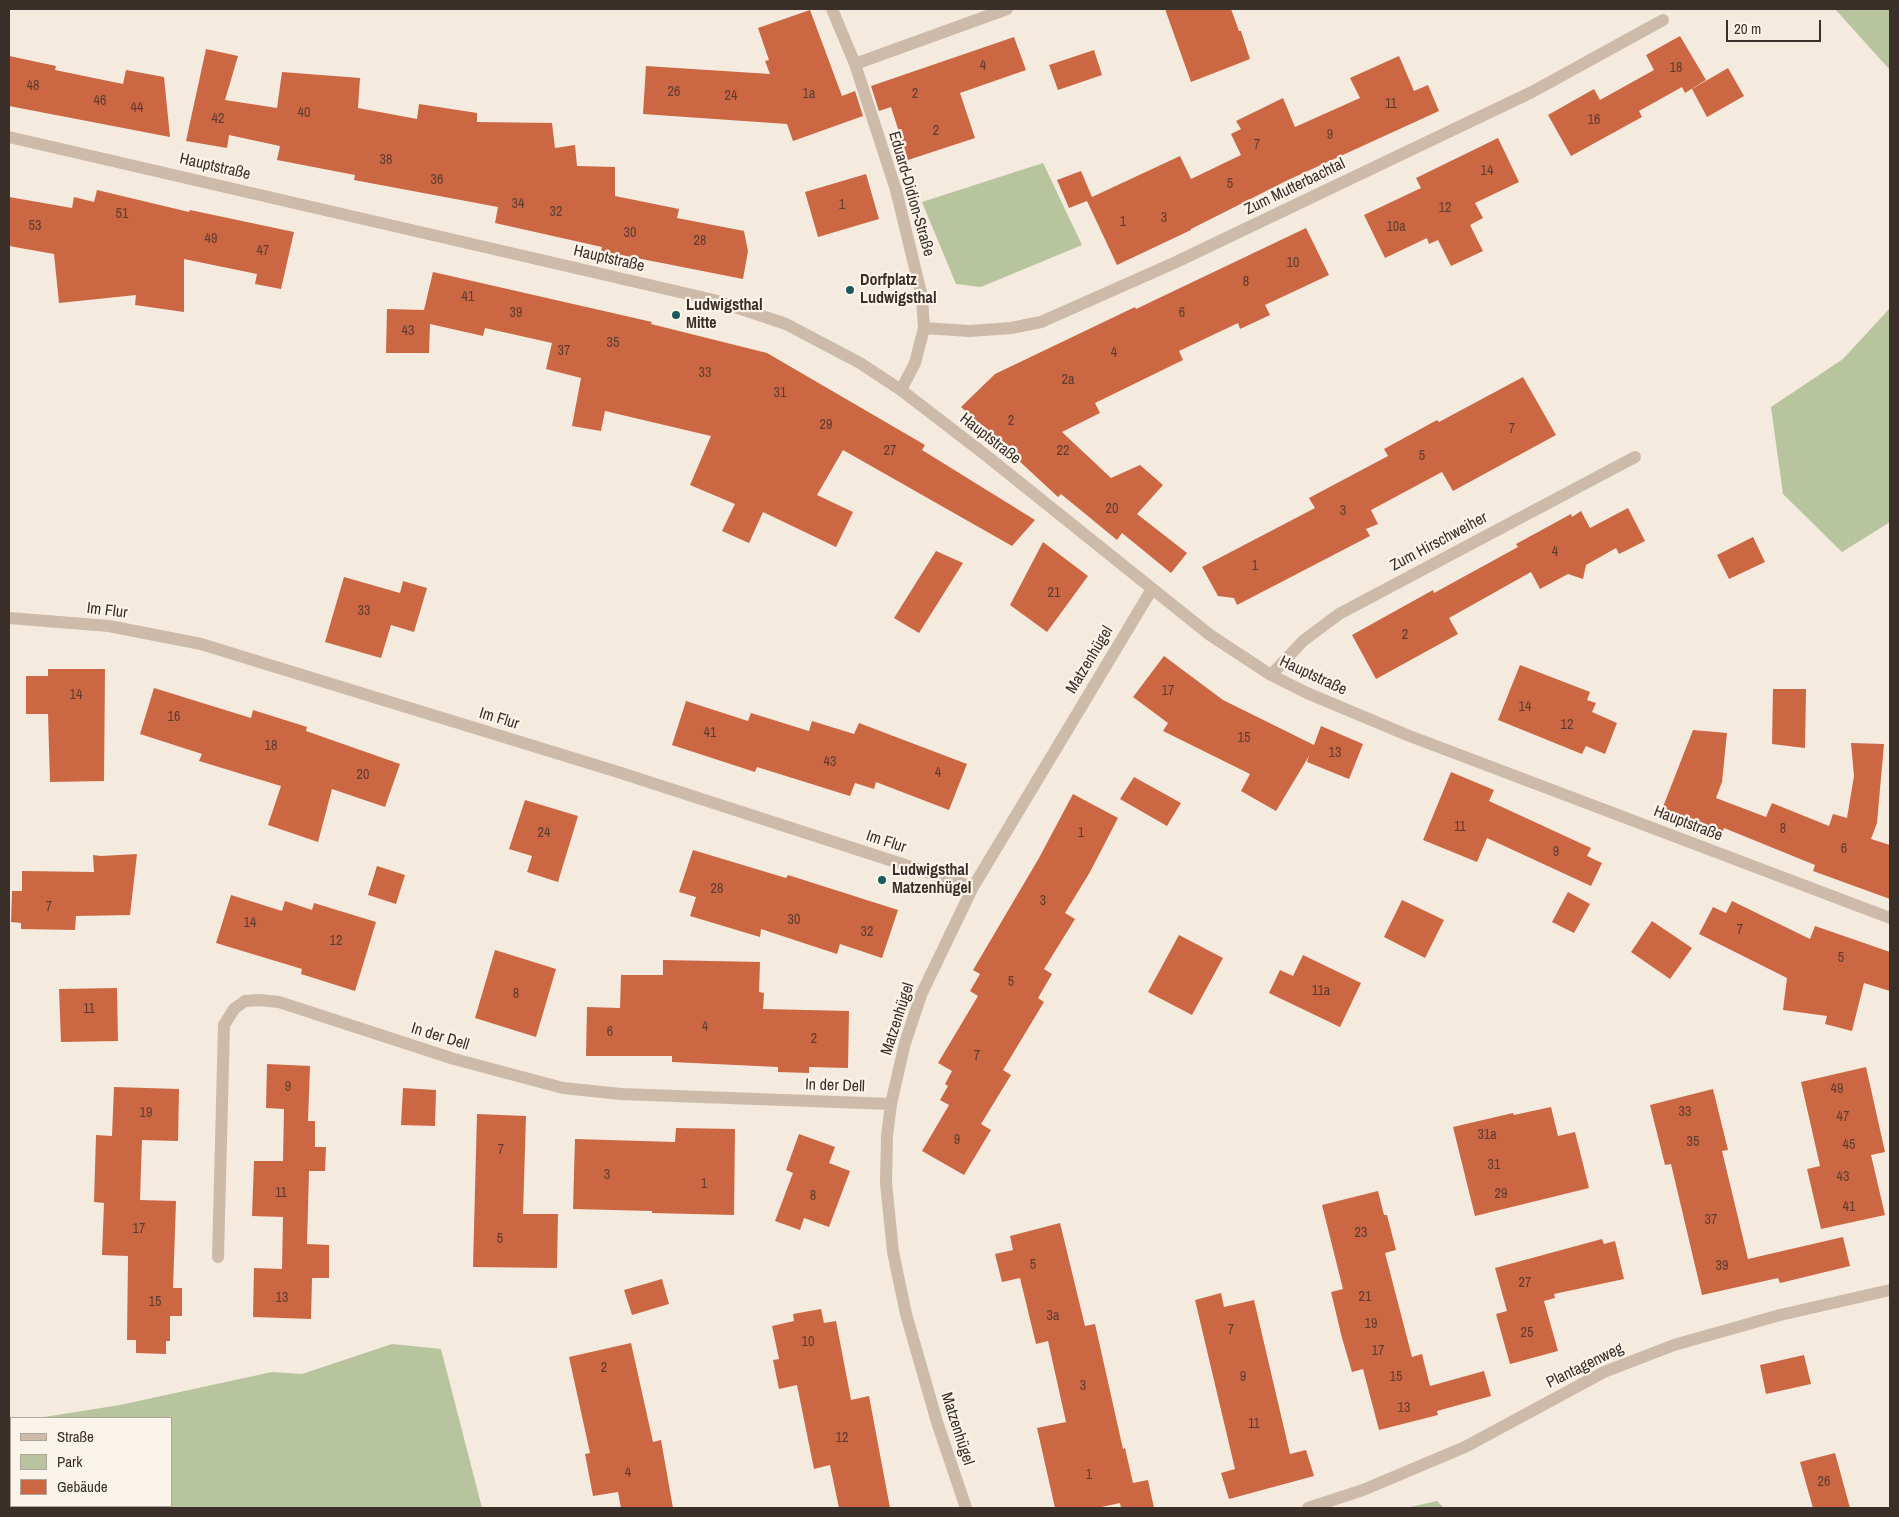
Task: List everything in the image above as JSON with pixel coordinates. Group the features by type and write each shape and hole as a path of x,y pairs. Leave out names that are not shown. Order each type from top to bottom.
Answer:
{"street":[{"name":"Eduard-Didion-Straße","path":"832,9 854,64 896,190 922,297 924,328 915,363 901,390"},
{"path":"854,64 1007,9"},
{"name":"Zum Mutterbachtal","path":"924,328 970,331 1011,328 1042,322 1174,263 1532,92 1663,20"},
{"name":"Hauptstraße","path":"9,137 714,300 786,324 860,362 901,390 983,453 1210,635 1271,675 1307,693 1407,735 1890,918"},
{"name":"Zum Hirschweiher","path":"1271,675 1303,641 1339,614 1635,457"},
{"name":"Matzenhügel","path":"966,1508 937,1422 908,1323 893,1252 886,1183 887,1136 891,1104 905,1043 921,995 972,887 1152,589"},
{"name":"Im Flur","path":"9,618 109,626 201,644 618,772 972,887"},
{"name":"In der Dell","path":"218,1257 224,1026 234,1009 245,1002 260,1000 280,1002 454,1059 563,1088 621,1094 891,1104"},
{"name":"Plantagenweg","path":"1308,1508 1364,1490 1465,1447 1604,1372 1674,1345 1780,1315 1890,1290"}],"green space":[{"path":"1835,9 1890,9 1890,70"},
{"path":"1043,163 1082,245 981,287 956,284 922,202"},
{"path":"1890,308 1890,522 1842,552 1783,494 1771,407 1843,359"},
{"path":"392,1344 441,1349 482,1508 9,1508 9,1423 10,1507 172,1507 172,1417 44,1417 120,1405 272,1372 302,1374"},
{"path":"1437,1501 1444,1508 1406,1508"}],"building":[{"path":"1165,9 1231,9 1239,31 1241,31 1250,59 1191,82"},
{"path":"810,10 842,96 855,91 863,116 793,141 787,124 643,114 646,66 770,74 765,61 769,60 758,28"},
{"path":"1680,36 1706,80 1685,93 1682,87 1639,111 1642,117 1571,156 1548,115 1594,89 1600,100 1654,70 1646,55"},
{"path":"1014,37 1026,70 960,93 975,138 908,160 891,107 879,111 871,86"},
{"path":"206,49 238,56 225,100 277,108 282,72 360,78 358,108 417,119 419,104 477,113 477,122 552,123 555,148 575,145 577,166 615,167 615,196 679,209 677,218 744,231 748,251 743,279 601,251 602,247 495,223 498,207 354,180 355,175 277,160 280,146 229,135 227,148 186,141"},
{"path":"1094,50 1102,75 1058,90 1049,65"},
{"path":"9,56 56,66 55,70 123,84 126,70 164,77 170,137 9,106"},
{"path":"1399,56 1414,91 1428,85 1439,111 1288,180 1191,230 1117,265 1087,201 1069,208 1057,180 1081,171 1092,197 1180,156 1191,179 1241,155 1231,134 1241,129 1236,121 1283,98 1295,127 1360,98 1350,78"},
{"path":"1728,68 1744,96 1707,117 1692,89"},
{"path":"1498,138 1519,182 1475,203 1483,218 1470,225 1483,251 1451,266 1438,240 1429,244 1427,238 1385,258 1364,215 1421,188 1416,178"},
{"path":"866,174 879,219 818,237 805,192"},
{"path":"97,190 189,212 190,210 294,232 281,289 255,284 257,274 184,259 184,312 135,305 136,295 59,303 54,254 9,246 9,197 72,208 74,197 94,202"},
{"path":"1306,228 1329,275 1265,305 1270,315 1240,329 1238,323 1179,351 1183,360 1095,403 1100,413 1062,432 1111,478 1140,465 1163,485 1137,514 1187,553 1171,573 1122,533 1117,540 1061,494 1058,497 961,407 995,374"},
{"path":"433,272 652,322 651,324 767,353 925,445 922,450 1035,520 1012,546 843,450 817,495 853,512 836,547 763,512 749,543 722,531 735,504 690,485 711,436 605,411 601,431 572,426 581,378 546,369 552,343 485,328 483,336 430,324 429,353 386,353 387,309 424,310"},
{"path":"1523,377 1556,435 1453,491 1442,472 1371,510 1378,524 1366,529 1370,536 1237,605 1234,598 1218,596 1202,567 1315,508 1309,498 1388,456 1384,449"},
{"path":"1628,508 1645,541 1619,554 1616,548 1586,565 1583,579 1568,574 1540,589 1531,572 1449,618 1458,634 1376,679 1352,635 1433,590 1434,593 1518,547 1516,544 1571,514 1572,517 1581,511 1590,528"},
{"path":"1753,537 1765,562 1729,579 1717,555"},
{"path":"1043,542 1088,576 1047,632 1010,605"},
{"path":"936,551 963,563 919,633 894,618"},
{"path":"344,577 400,593 403,581 427,588 414,632 391,625 381,658 325,642"},
{"path":"1164,656 1223,700 1314,745 1321,726 1363,744 1349,779 1307,762 1309,756 1276,811 1241,791 1250,774 1163,731 1168,723 1133,697"},
{"path":"1520,665 1590,692 1587,700 1596,703 1592,712 1617,723 1605,754 1586,746 1582,754 1498,720"},
{"path":"48,669 105,669 104,781 50,782 48,714 26,714 26,676 48,676"},
{"path":"154,688 251,718 253,710 307,727 306,731 400,764 385,807 332,789 318,842 268,825 281,786 199,761 202,754 140,734"},
{"path":"1773,689 1806,689 1805,748 1772,744"},
{"path":"686,701 748,721 751,713 809,731 812,721 854,734 859,723 967,764 949,810 876,782 874,789 855,783 850,796 757,767 755,772 672,745"},
{"path":"1693,730 1727,733 1722,782 1716,798 1766,817 1772,803 1829,826 1833,814 1847,818 1854,776 1851,743 1884,744 1877,823 1871,839 1890,845 1890,899 1813,871 1815,865 1724,828 1722,834 1661,812"},
{"path":"1451,772 1494,790 1489,801 1591,848 1587,856 1602,863 1591,886 1487,838 1477,862 1423,840"},
{"path":"1134,777 1181,803 1167,826 1120,799"},
{"path":"1073,794 1118,818 1090,872 1065,913 1075,919 1044,969 1052,974 1038,998 1044,1002 1003,1070 1011,1075 981,1124 991,1130 964,1175 922,1151 949,1105 940,1100 948,1086 945,1084 952,1071 938,1063 978,996 970,991 980,974 973,970 1039,858"},
{"path":"525,800 578,816 558,882 527,872 532,856 509,849"},
{"path":"693,850 786,878 788,875 898,910 882,958 840,944 837,954 761,929 760,937 690,916 696,897 679,892"},
{"path":"137,854 130,915 76,916 75,930 21,929 21,923 11,922 12,891 22,891 22,871 94,872 93,855"},
{"path":"377,866 405,875 396,904 368,895"},
{"path":"1568,892 1590,904 1574,933 1552,922"},
{"path":"231,895 282,911 285,901 312,910 314,903 376,922 355,991 301,974 302,969 216,943"},
{"path":"1402,900 1444,920 1425,958 1384,937"},
{"path":"1732,901 1810,939 1815,926 1890,952 1890,991 1864,983 1852,1031 1825,1024 1827,1016 1783,1010 1787,978 1699,934 1713,907 1726,913"},
{"path":"1652,921 1692,948 1670,979 1631,952"},
{"path":"1179,935 1223,958 1192,1015 1148,992"},
{"path":"495,950 556,969 536,1037 475,1018"},
{"path":"1303,955 1361,983 1340,1027 1269,993 1280,970 1293,976"},
{"path":"663,960 760,962 759,992 764,993 763,1009 849,1011 848,1068 809,1067 809,1073 778,1072 778,1067 672,1062 672,1056 586,1056 587,1007 620,1008 621,975 663,975"},
{"path":"117,988 118,1041 61,1042 59,989"},
{"path":"267,1064 310,1066 308,1121 315,1121 315,1147 326,1147 325,1171 309,1171 307,1244 329,1245 329,1278 312,1278 311,1319 253,1317 254,1268 282,1269 283,1217 252,1216 254,1161 283,1161 284,1109 266,1108"},
{"path":"1866,1067 1885,1152 1871,1155 1885,1215 1821,1229 1807,1169 1820,1166 1801,1082"},
{"path":"114,1087 179,1089 178,1141 142,1140 140,1200 176,1201 173,1288 182,1288 182,1316 170,1316 170,1341 166,1341 166,1354 136,1353 136,1340 127,1340 128,1256 102,1255 104,1203 94,1202 96,1135 112,1136"},
{"path":"403,1088 436,1090 435,1126 401,1125"},
{"path":"1713,1089 1728,1150 1722,1151 1748,1259 1843,1237 1850,1266 1780,1283 1778,1278 1702,1295 1671,1164 1665,1165 1650,1105"},
{"path":"1551,1107 1558,1136 1575,1132 1589,1188 1475,1216 1453,1127 1513,1113 1514,1115"},
{"path":"477,1114 526,1116 523,1214 558,1214 557,1268 473,1267"},
{"path":"676,1128 735,1129 734,1215 573,1209 575,1139 675,1142"},
{"path":"799,1134 835,1147 829,1163 850,1171 829,1227 804,1218 800,1230 775,1221 793,1173 786,1170"},
{"path":"1378,1191 1384,1215 1387,1215 1396,1250 1385,1253 1412,1357 1422,1354 1430,1386 1484,1371 1491,1396 1437,1411 1438,1415 1379,1430 1363,1369 1352,1372 1342,1338 1331,1292 1343,1289 1322,1205"},
{"path":"1060,1223 1085,1326 1095,1324 1123,1449 1125,1448 1133,1483 1148,1480 1154,1508 1121,1508 1120,1503 1097,1508 1055,1508 1037,1428 1066,1422 1048,1341 1036,1344 1020,1278 1002,1282 995,1254 1013,1250 1010,1236"},
{"path":"1602,1239 1604,1244 1615,1241 1624,1279 1554,1294 1555,1298 1544,1301 1558,1351 1510,1364 1496,1314 1507,1311 1495,1268"},
{"path":"662,1279 669,1304 632,1315 624,1290"},
{"path":"1221,1293 1224,1307 1254,1300 1290,1454 1306,1450 1314,1476 1229,1499 1221,1473 1235,1469 1195,1300"},
{"path":"821,1309 824,1323 836,1321 851,1400 869,1396 890,1508 839,1508 830,1465 814,1469 797,1385 779,1389 773,1360 779,1359 772,1326 794,1321 793,1314"},
{"path":"631,1343 653,1442 661,1440 673,1508 621,1508 618,1492 593,1496 585,1454 590,1453 569,1357"},
{"path":"1804,1355 1811,1384 1766,1394 1760,1365"},
{"path":"1835,1453 1850,1508 1813,1508 1800,1462"}],"place":[{"name":"Dorfplatz Ludwigsthal","path":"850,290"},
{"name":"Ludwigsthal Mitte","path":"676,315"},
{"name":"Ludwigsthal Matzenhügel","path":"882,880"}]}
